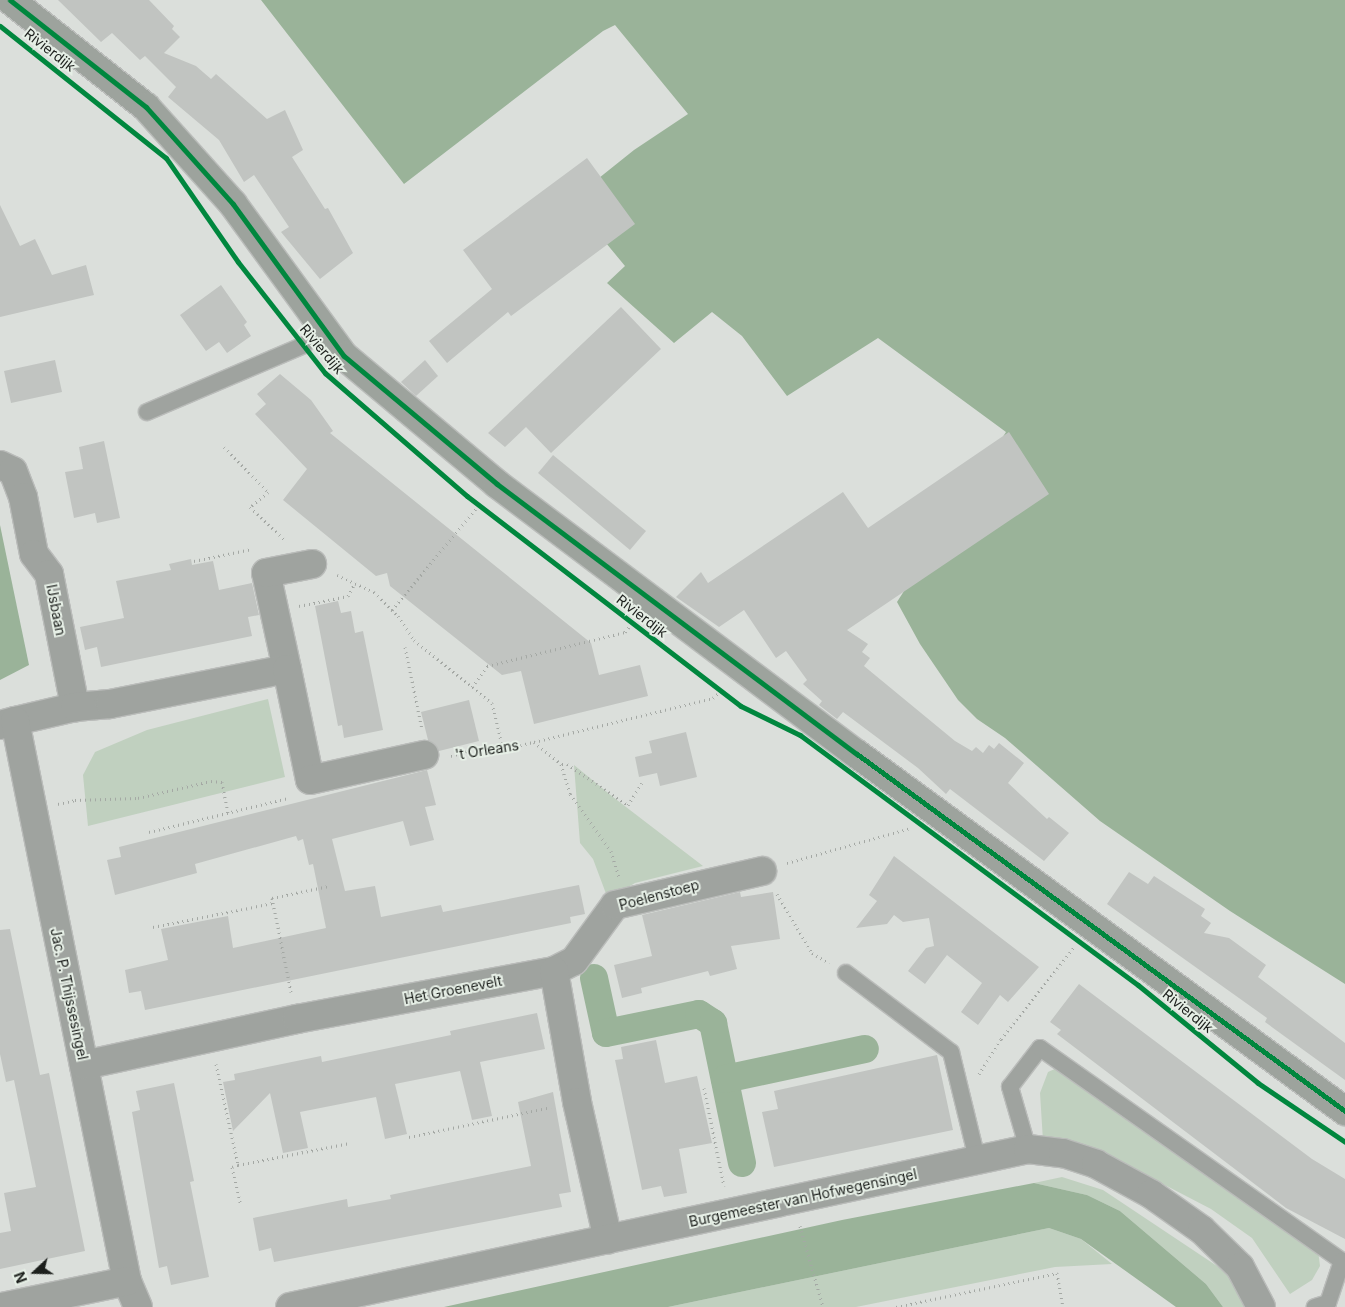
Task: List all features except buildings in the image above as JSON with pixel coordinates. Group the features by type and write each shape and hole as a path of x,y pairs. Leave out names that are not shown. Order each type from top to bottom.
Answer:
{"street":[{"name":"Rivierdijk","path":"10,0 146,107 233,204 344,356 497,484 857,754 1345,1111"},
{"name":"IJsbaan","path":"0,465 13,472 22,497 34,554 49,574 75,707"},
{"path":"322,568 266,573 310,780 427,757"},
{"path":"8,723 75,707 110,704 287,669"},
{"name":"Jac. P. Thijssesingel","path":"8,723 84,1065 127,1281"},
{"name":"Poelenstoep","path":"554,971 574,961 615,905 762,870"},
{"path":"554,971 577,1102 608,1240"},
{"name":"Het Groenevelt","path":"84,1065 297,1020 554,971"},
{"name":"Burgemeester van Hofwegensingel","path":"290,1307 1028,1149 1063,1153 1096,1164 1151,1194 1202,1230 1240,1268 1261,1307"},
{"path":"2,1307 127,1281 138,1307"}],"lane":[{"name":"Rivierdijk","path":"147,412 304,345"},
{"path":"846,973 951,1052 978,1159"},
{"path":"1028,1149 1010,1088 1040,1048 1342,1261 1328,1303 1315,1307"}],"path":[{"path":"224,447 268,492 250,507 288,542 278,544"},
{"path":"473,500 486,510"},
{"path":"392,610 479,504"},
{"path":"194,561 259,548"},
{"path":"322,568 374,592 392,610 414,640 492,703 503,750"},
{"path":"274,610 348,596 355,583"},
{"path":"472,687 487,666 625,632 632,623"},
{"path":"405,647 427,757"},
{"path":"714,685 728,696"},
{"path":"534,742 713,698 721,691"},
{"path":"562,764 570,794 611,850 618,874"},
{"path":"149,832 308,794 310,780"},
{"path":"80,800 138,798 211,781 222,782 228,812"},
{"path":"846,973 812,953 762,870 913,827"},
{"path":"297,1020 272,898 329,886"},
{"path":"153,927 273,903"},
{"path":"1071,937 1086,948"},
{"path":"1001,1039 1079,942"},
{"path":"210,1038 238,1165"},
{"path":"704,1088 730,1214"},
{"path":"409,1137 577,1102"},
{"path":"240,1203 232,1167 350,1143"},
{"path":"800,1226 823,1307"},
{"path":"896,1307 1057,1273 1064,1307"}],"shaded area":[{"path":"261,0 1345,0 1345,984 1230,911 1100,821 1005,738 977,719 958,700 920,644 897,602 1006,432 878,338 787,396 742,336 712,312 674,343 607,283 625,266 606,243 599,178 634,150 688,114 615,25 603,31 404,184"},
{"path":"0,525 29,665 0,680"},
{"path":"268,699 285,777 88,826 83,775 95,752 147,730"},
{"path":"574,765 703,866 635,883 608,899 593,859 580,843"},
{"path":"1057,1068 1318,1250 1320,1266 1312,1280 1290,1294 1252,1238 1211,1209 1109,1156 1043,1141 1040,1093 1048,1072"},
{"path":"1062,1177 1103,1190 1220,1268 1248,1296 1253,1307 1223,1307 1206,1284 1120,1211 1087,1195 1034,1183"},
{"path":"1034,1183 1087,1195 1120,1211 1206,1284 1223,1307 1176,1307 1081,1239 1049,1228 668,1307 444,1307 842,1220"},
{"path":"1049,1228 1081,1239 1112,1264 1055,1267 856,1307 668,1307"}],"waterway":[{"path":"594,978 606,1033 699,1014 713,1023 742,1163"},
{"path":"725,1079 865,1049"}],"cycle path":[{"path":"10,0 146,107 233,204 344,356 497,484 857,754 1345,1111"},
{"path":"0,26 166,158 238,262 325,373 467,496 741,706 800,735 1138,985 1258,1083 1345,1142"}]}
